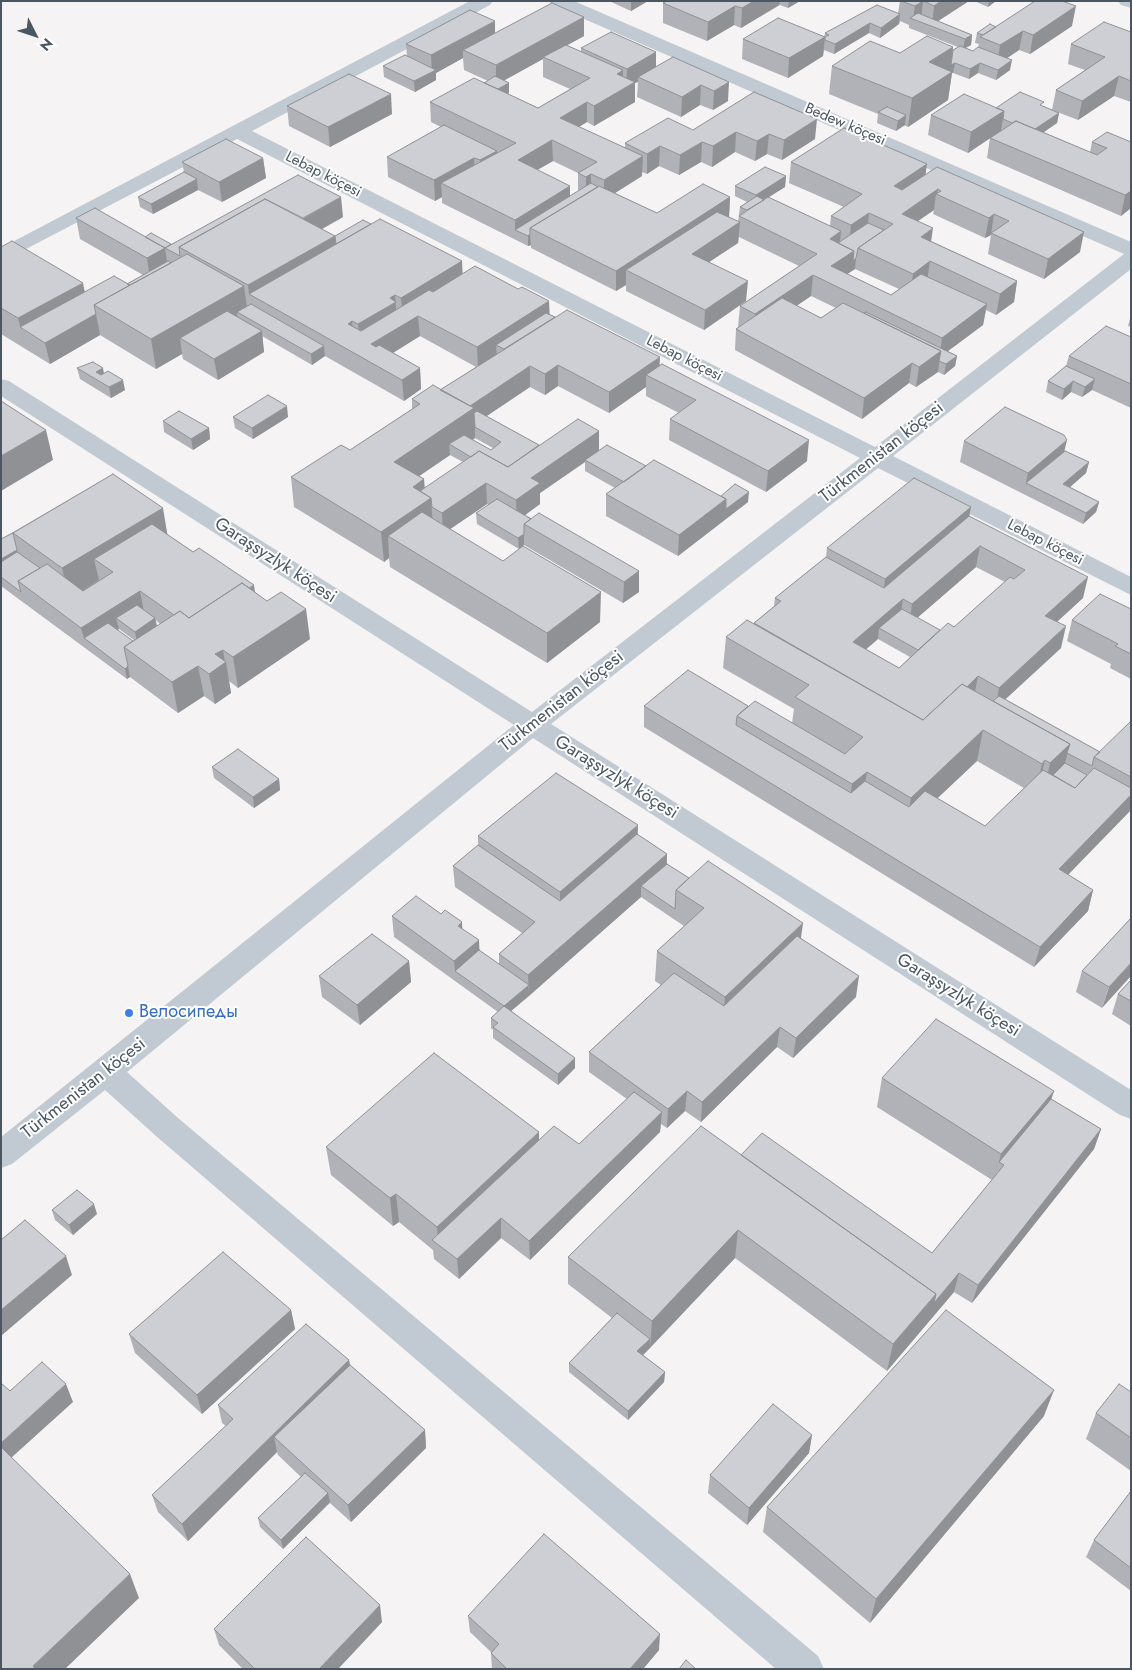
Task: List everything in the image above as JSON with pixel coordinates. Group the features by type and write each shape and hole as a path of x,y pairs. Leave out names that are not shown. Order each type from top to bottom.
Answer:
{"street":[{"path":"1,256 484,1"},
{"name":"Bedew köçesi","path":"558,1 1131,250"},
{"name":"Lebap köçesi","path":"238,132 1131,587"},
{"name":"Türkmenistan köçesi","path":"1,1154 106,1072 532,725 1131,259"},
{"name":"Garaşsyzlyk köçesi","path":"1,386 1131,1106"},
{"path":"106,1072 167,1127 805,1669"}],"building":[{"path":"667,1 754,1 742,8 735,6 708,22 663,3"},
{"path":"901,1 923,1 915,6"},
{"path":"924,1 941,1 934,6"},
{"path":"1035,1 1062,1 1076,6 1033,35 1023,31 1000,45 980,37"},
{"path":"552,3 584,17 496,65 463,50"},
{"path":"877,5 900,14 881,28 870,23 835,44 825,40 825,37 829,35 825,33"},
{"path":"470,10 495,21 431,55 406,44"},
{"path":"918,13 972,35 965,39 910,18"},
{"path":"778,18 825,37 789,58 743,39"},
{"path":"1104,22 1131,32 1131,81 1119,76 1082,101 1056,90 1105,57 1071,44"},
{"path":"990,24 996,27 983,35 977,33"},
{"path":"611,32 656,52 627,69 581,48"},
{"path":"927,36 953,47 929,62 952,72 912,98 832,66 870,41 900,53"},
{"path":"566,45 623,70 617,74 635,82 594,106 587,102 560,118 643,156 604,180 591,174 586,177 578,173 597,162 552,140 518,160 570,186 515,220 441,183 516,143 430,102 474,78 538,108 590,78 543,57"},
{"path":"960,46 973,51 978,47 1012,60 998,70 980,63 970,69 955,63 951,65 953,50"},
{"path":"405,55 436,70 414,81 383,66"},
{"path":"673,57 729,82 714,91 701,85 682,97 638,77"},
{"path":"349,74 391,94 328,127 287,106"},
{"path":"495,76 509,83 498,89 484,83"},
{"path":"754,92 817,119 784,140 769,134 757,141 736,132 713,146 702,142 680,155 660,146 647,154 625,143 668,118 693,130"},
{"path":"1020,92 1044,102 1040,105 1059,113 1035,129 1016,121 1012,123 1003,119 1004,111 996,108"},
{"path":"964,94 1004,111 971,132 931,115"},
{"path":"887,107 906,115 898,121 878,112"},
{"path":"1016,121 1097,155 1107,148 1092,142 1107,132 1131,142 1131,191 1125,195 990,138"},
{"path":"444,125 497,151 480,160 474,158 434,180 387,157"},
{"path":"844,128 927,164 894,186 902,190 937,167 1084,232 1048,259 991,233 1009,221 994,214 989,218 936,194 941,191 938,189 902,214 933,228 921,237 1017,281 1000,294 930,261 913,274 858,248 893,224 869,213 851,225 831,216 862,194 791,162"},
{"path":"226,139 263,158 219,182 182,162"},
{"path":"765,167 786,176 756,195 735,186"},
{"path":"184,172 197,179 151,204 138,197"},
{"path":"298,175 341,197 303,218 265,199 179,247 180,256 165,248"},
{"path":"591,183 598,187 530,228 528,236 515,230"},
{"path":"703,184 730,197 616,271 530,228 599,186 657,213"},
{"path":"757,196 764,200 747,210 740,207"},
{"path":"768,197 841,231 830,239 854,251 831,266 891,295 921,274 987,304 942,338 813,275 755,314 740,306 817,254 739,216"},
{"path":"265,199 335,236 248,285 179,247"},
{"path":"95,208 165,248 147,258 76,218"},
{"path":"717,212 740,222 692,254 748,281 705,310 626,270"},
{"path":"380,219 462,261 401,298 395,295 390,298 396,302 358,324 352,321 348,324 361,331 429,290 433,292 475,266 518,289 522,287 549,301 477,347 418,316 371,344 376,347 379,345 420,368 402,380 249,294"},
{"path":"363,220 371,224 336,244 335,236"},
{"path":"868,223 884,230 858,248 856,258 853,261 854,251 838,243"},
{"path":"151,233 171,244 165,248 145,237"},
{"path":"12,241 83,283 18,318 1,308 1,247"},
{"path":"187,254 244,286 151,339 94,305"},
{"path":"168,261 171,263 130,285 127,284"},
{"path":"114,276 130,285 94,305 96,314 45,343 20,327"},
{"path":"782,298 821,318 843,303 941,351 919,367 912,363 864,398 736,329"},
{"path":"251,304 324,346 311,354 237,312"},
{"path":"567,310 660,357 609,392 558,365 545,374 530,366 470,406 440,390"},
{"path":"227,311 262,331 214,359 180,338"},
{"path":"866,312 957,356 946,364 939,361 941,351 864,313"},
{"path":"546,313 555,317 504,349 496,345"},
{"path":"1106,326 1131,337 1131,384 1069,356"},
{"path":"93,362 103,368 96,372 101,375 108,371 123,380 109,387 77,368"},
{"path":"662,364 809,440 768,471 670,419 696,400 646,375"},
{"path":"1066,366 1095,379 1085,387 1073,381 1064,389 1048,381"},
{"path":"433,385 474,408 394,462 424,479 413,487 431,498 381,532 291,477 341,445 350,450 420,404 412,399"},
{"path":"268,395 287,406 252,428 233,417"},
{"path":"1,401 46,430 1,456"},
{"path":"1005,407 1064,435 1067,440 1028,473 964,441"},
{"path":"179,411 209,428 191,439 163,421"},
{"path":"477,411 539,445 508,467 479,451 471,457 449,444 464,435 491,450 501,442 475,427 474,413"},
{"path":"578,419 599,431 531,478 540,483 516,500 486,483 442,513 432,507 431,498 420,491 479,451 508,467"},
{"path":"607,445 646,466 624,482 585,460"},
{"path":"1065,451 1089,462 1063,484 1099,502 1086,513 1026,483"},
{"path":"654,460 726,499 679,535 606,494"},
{"path":"113,474 163,508 62,568 13,533"},
{"path":"914,478 971,507 885,579 827,548"},
{"path":"735,484 749,492 726,509 726,499 721,496"},
{"path":"497,499 531,519 524,524 524,534 518,538 476,513"},
{"path":"422,512 503,561 523,546 601,592 547,633 388,536"},
{"path":"539,513 639,571 624,582 524,524"},
{"path":"969,516 1088,577 1045,616 1066,626 999,688 978,676 967,687 962,684 923,720 754,623 781,601 775,598 826,557 884,588","holes":["980,546 1025,570 1014,579 1010,577 954,627 948,623 899,668 853,642 903,599 912,604"]},
{"path":"152,524 193,552 199,548 254,585 249,588 242,583 189,618 180,611 174,615 140,591 81,628 18,581 47,564 83,591 113,572 94,559"},
{"path":"13,533 17,550 1,559 1,539"},
{"path":"17,552 40,568 18,581 21,592 1,577 1,562"},
{"path":"242,583 267,601 281,592 306,609 233,657 223,650 215,654 226,662 209,674 198,666 172,682 124,647 180,611 189,618"},
{"path":"1100,594 1131,609 1131,654 1115,646 1118,644 1072,620"},
{"path":"137,605 155,618 135,632 116,618"},
{"path":"902,609 940,630 918,650 879,628"},
{"path":"747,620 923,720 962,684 1070,744 1050,763 1045,760 1042,764 983,730 911,798 867,772 852,784 737,716 755,701 845,754 863,737 795,697 809,685 726,637"},
{"path":"108,623 133,641 124,647 128,666 125,669 84,638"},
{"path":"688,670 748,706 737,716 736,725 851,793 865,781 909,807 925,791 985,826 1043,770 1075,788 1094,768 1131,788 1131,795 1059,869 1093,890 1040,947 644,706"},
{"path":"999,696 1100,752 1094,757 1092,766 1067,753 1070,744 993,701"},
{"path":"1131,721 1131,777 1094,757"},
{"path":"238,749 279,779 253,797 212,767"},
{"path":"1065,763 1087,775 1075,788 1053,775"},
{"path":"556,773 638,825 560,892 478,836"},
{"path":"637,834 667,854 528,975 499,954 535,922 453,866 478,845 560,901"},
{"path":"708,861 803,923 725,997 657,951 704,908 676,890"},
{"path":"667,864 689,878 676,890 675,909 641,886"},
{"path":"416,896 441,914 445,910 462,922 458,926 479,940 454,961 392,916"},
{"path":"1131,918 1131,963 1109,987 1082,971"},
{"path":"372,934 409,961 357,1005 319,976"},
{"path":"797,936 859,976 796,1038 780,1027 702,1102 687,1091 668,1109 589,1052 674,973 724,1006"},
{"path":"479,950 529,985 504,1006 455,971"},
{"path":"1131,980 1131,1001 1118,994"},
{"path":"504,1006 575,1058 558,1074 493,1027 498,1023 491,1018"},
{"path":"936,1019 1054,1091 1001,1154 882,1078"},
{"path":"434,1053 539,1132 437,1227 396,1194 390,1198 326,1147"},
{"path":"634,1092 662,1112 529,1241 501,1218 457,1259 432,1240 554,1126 579,1144"},
{"path":"1051,1099 1101,1129 978,1285 959,1273 934,1303 936,1294 741,1155 762,1133 932,1253 1004,1165 999,1162"},
{"path":"701,1126 936,1294 893,1344 738,1230 652,1321 568,1257"},
{"path":"77,1190 94,1204 69,1225 52,1210"},
{"path":"25,1220 66,1256 1,1310 1,1240"},
{"path":"223,1252 291,1310 197,1395 129,1334"},
{"path":"946,1310 1054,1390 876,1599 767,1507"},
{"path":"617,1313 650,1339 637,1351 665,1372 628,1411 569,1363"},
{"path":"306,1324 349,1360 182,1524 152,1495 233,1419 218,1405"},
{"path":"42,1362 66,1384 1,1443 1,1383 10,1391"},
{"path":"350,1365 425,1430 348,1505 274,1437"},
{"path":"1119,1384 1131,1392 1131,1438 1096,1413"},
{"path":"773,1404 812,1435 749,1508 710,1475"},
{"path":"1,1447 130,1574 33,1666 35,1669 1,1669"},
{"path":"305,1473 328,1493 281,1540 258,1518"},
{"path":"1131,1491 1131,1568 1094,1540"},
{"path":"544,1534 660,1634 630,1669 507,1669 491,1653 499,1644 468,1616"},
{"path":"306,1537 380,1605 319,1669 255,1669 214,1629"},
{"path":"686,1660 696,1669 679,1669"}],"place":[{"name":"Велосипеды","path":"129,1013"}]}
